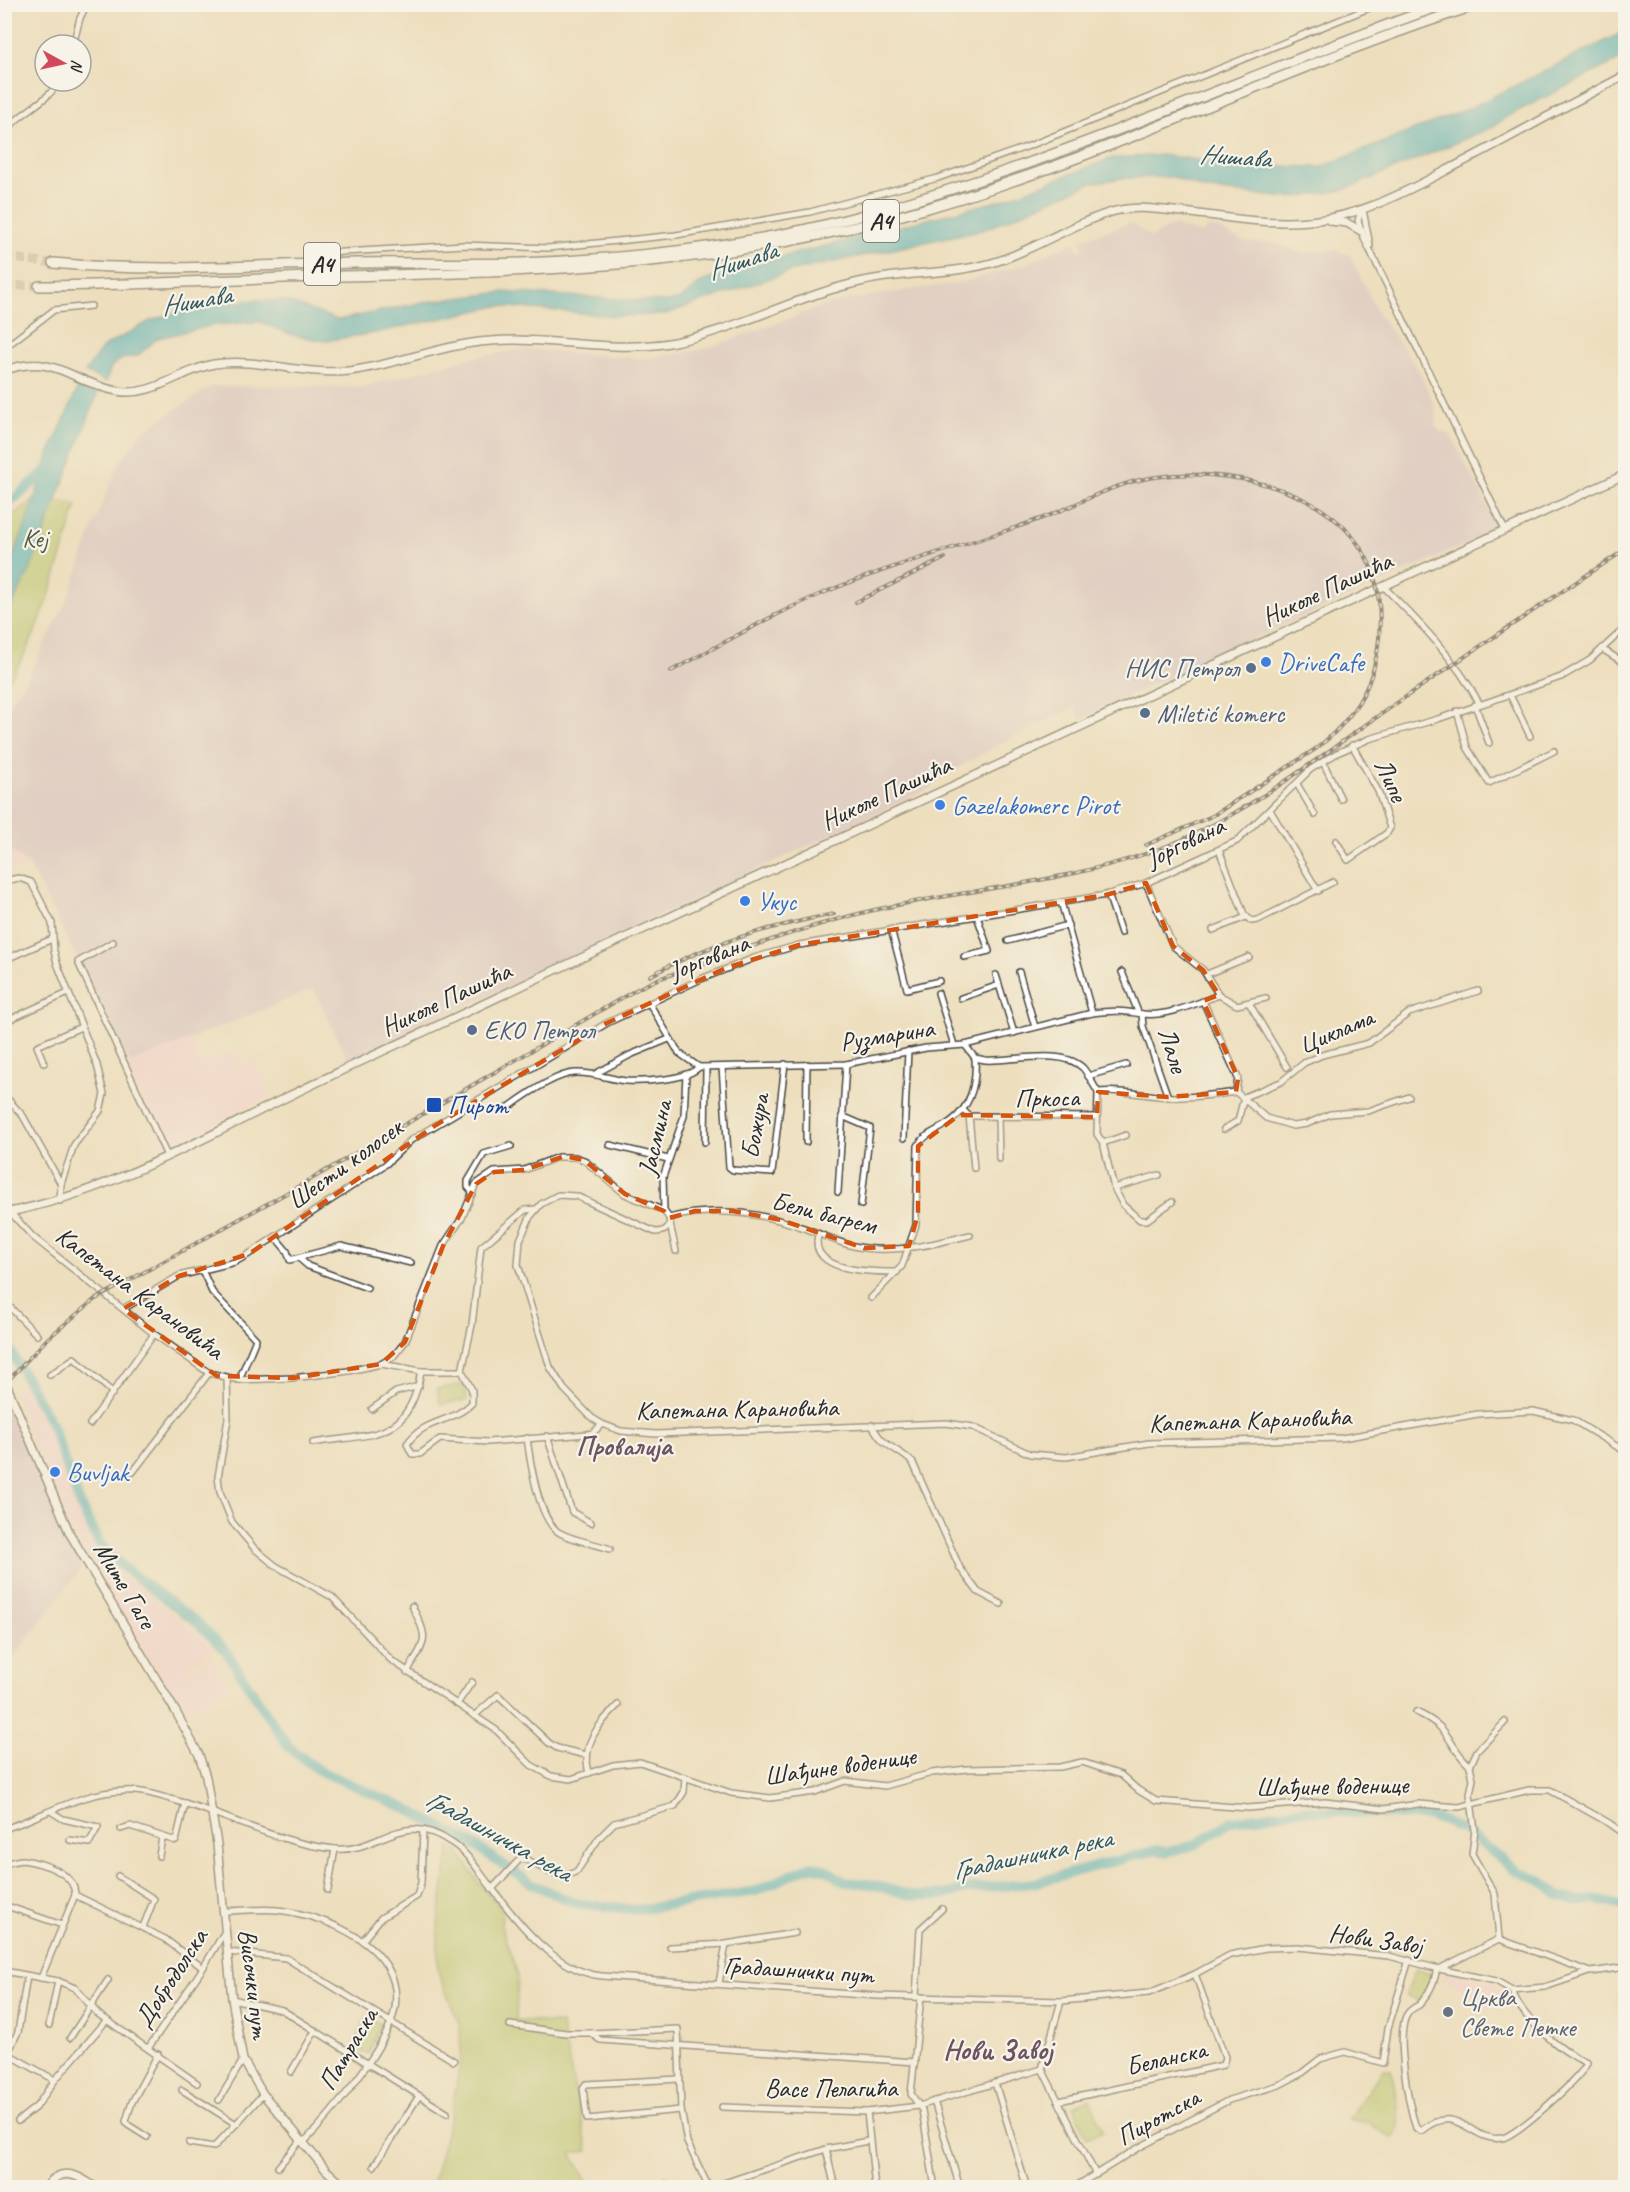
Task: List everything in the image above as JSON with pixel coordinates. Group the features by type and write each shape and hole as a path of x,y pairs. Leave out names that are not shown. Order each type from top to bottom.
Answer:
{"highway":[{"name":"A4","path":"53,263 169,270 343,263 521,263 673,251 744,240 862,216 1030,163 1353,37 1445,4"},
{"name":"A4","path":"39,286 110,286 521,272 635,264 749,250 893,218 1034,173 1412,26 1480,4"}],"main road":[{"path":"4,371 33,363 62,369 118,392 143,391 189,371 223,363 320,373 359,369 437,349 494,340 620,346 671,343 726,327 807,297 864,281 992,264 1022,253 1096,218 1129,209 1267,222 1325,219 1362,210 1402,193 1626,75"},
{"path":"1325,219 1347,223 1361,231"},
{"name":"Николе Пашића","path":"7,1213 60,1201 167,1156 662,920 1626,474"},
{"name":"Мите Гаге","path":"4,1379 70,1534 192,1740 206,1777 212,1811"},
{"name":"Височки пут","path":"212,1811 232,1999 243,2060 263,2094 333,2178 346,2187"},
{"path":"46,2187 53,2178 67,2173 78,2175 96,2187"}],"street":[{"path":"76,33 87,4"},
{"path":"309,254 464,245 548,248 676,235 810,212 938,178 1029,146 1379,4"},
{"path":"4,134 32,105 52,93"},
{"path":"1362,210 1358,221 1361,231 1505,530"},
{"path":"1362,210 1371,250"},
{"path":"4,348 54,310 91,306"},
{"path":"1383,586 1431,635 1470,686 1489,743"},
{"name":"Јоргована","path":"649,1003 717,972 781,950 891,928 1108,894 1146,883 1237,841 1323,762 1352,746 1561,677 1602,650 1626,627"},
{"path":"1602,650 1626,664"},
{"path":"1510,694 1530,736"},
{"path":"1457,711 1467,747 1490,783 1554,751"},
{"name":"Липе","path":"1336,841 1348,860 1387,833 1390,828 1378,791 1352,746"},
{"path":"1323,762 1341,799"},
{"path":"1297,784 1316,815"},
{"path":"1270,810 1318,891"},
{"path":"1219,850 1246,917 1251,921 1258,920 1333,882"},
{"path":"4,881 19,878 31,882 52,923 52,939 68,993 100,1072 104,1094 100,1111 74,1145 62,1184 60,1201"},
{"path":"1146,883 1173,946 1207,974 1219,995 1229,1002 1249,1004 1266,998"},
{"path":"1108,894 1121,933"},
{"path":"1061,902 1092,1013"},
{"path":"964,957 989,951 977,916"},
{"path":"1213,930 1246,917"},
{"path":"1008,941 1068,926"},
{"path":"891,928 907,989 939,981"},
{"path":"4,960 52,939"},
{"path":"113,942 78,962 167,1156"},
{"path":"1207,974 1249,957"},
{"path":"1019,972 1035,1027"},
{"path":"1122,972 1140,1013"},
{"path":"996,975 1014,1033"},
{"path":"961,998 999,985"},
{"name":"Циклама","path":"1244,1097 1281,1082 1304,1063 1322,1055 1369,1043 1409,1013 1478,991"},
{"path":"4,1022 68,993"},
{"name":"Рузмарина","path":"509,1107 568,1074 595,1074 625,1081 641,1081 686,1074 702,1068 846,1064 908,1051 954,1045 938,993"},
{"name":"Рузмарина","path":"964,1045 1092,1013 1113,1010 1160,1013 1219,995"},
{"path":"1203,1000 1238,1078 1236,1092"},
{"path":"649,1003 682,1057 702,1068 705,1142"},
{"name":"Шести колосек","path":"123,1309 179,1276 235,1262 276,1238 386,1164 411,1140 597,1029 649,1003"},
{"path":"1249,1004 1287,1067"},
{"name":"Лале","path":"1140,1013 1168,1097"},
{"path":"44,1064 37,1046 81,1028"},
{"path":"595,1074 622,1059 669,1039"},
{"path":"954,1045 964,1045 975,1058 993,1061 1048,1057 1066,1059 1082,1067 1098,1092 1097,1137 1103,1143 1114,1188 1123,1205 1140,1220 1147,1220 1172,1202"},
{"path":"904,1138 908,1051"},
{"path":"975,1058 972,1091 966,1113 975,1168"},
{"name":"Божура","path":"722,1068 728,1165 731,1169 772,1173 786,1064"},
{"name":"Рузмарина","path":"806,1142 807,1064"},
{"path":"838,1192 846,1064"},
{"path":"1088,1076 1126,1065"},
{"name":"Јасмина","path":"664,1211 662,1182 684,1116 686,1074"},
{"path":"1098,1092 1137,1092 1168,1097 1205,1097 1236,1092 1266,1118 1293,1126 1307,1124 1330,1114 1368,1111 1409,1097"},
{"path":"4,1095 22,1116 62,1184"},
{"path":"1224,1129 1238,1121 1244,1097"},
{"path":"871,1298 902,1266 909,1246 918,1214 918,1146 926,1136 966,1113"},
{"name":"Пркоса","path":"966,1113 998,1118 1097,1117"},
{"path":"842,1116 870,1128 861,1205"},
{"name":"Пркоса","path":"998,1118 999,1159"},
{"path":"1103,1143 1126,1135"},
{"path":"610,1145 668,1159"},
{"path":"473,1192 468,1186 468,1181 484,1154 511,1146"},
{"path":"381,1364 393,1357 405,1342 443,1246 462,1218 481,1179 494,1172 524,1170 550,1159 574,1156 584,1160 625,1194 664,1211 670,1221 676,1251"},
{"path":"1114,1188 1159,1175"},
{"path":"602,1424 587,1434 488,1442 440,1438 420,1454 410,1453 407,1444 422,1427 456,1414 472,1402 472,1390 462,1371 472,1325 481,1247 525,1210 536,1209 566,1194 587,1200 655,1232 664,1231 670,1221"},
{"name":"Капетана Карановића","path":"536,1209 524,1229 518,1250 521,1281 554,1373 581,1407 602,1424 621,1431 656,1434 872,1425 961,1424 1030,1454 1066,1456 1149,1443 1342,1437 1478,1414 1533,1411 1573,1420 1626,1452"},
{"name":"Бели багрем","path":"670,1221 695,1211 733,1211 780,1220 818,1235 864,1248 909,1246 970,1235"},
{"name":"Капетана Карановића","path":"7,1213 33,1237 154,1334 209,1373 239,1380 293,1377 381,1364"},
{"path":"818,1235 819,1247 830,1262 847,1269 897,1272"},
{"path":"276,1238 287,1251 290,1260 341,1246 411,1263"},
{"path":"300,1259 308,1266 367,1288"},
{"path":"202,1270 212,1292 257,1341 239,1380"},
{"path":"4,1301 37,1335"},
{"path":"90,1424 154,1334"},
{"path":"50,1375 74,1358 113,1393"},
{"path":"381,1364 421,1371 462,1371"},
{"path":"313,1443 385,1432 411,1409 419,1386 421,1371"},
{"path":"133,1472 209,1373"},
{"name":"Шађине воденице","path":"227,1378 228,1419 218,1477 219,1492 232,1522 255,1548 276,1566 332,1598 391,1660 496,1730 538,1770 561,1778 571,1779 613,1765 640,1762 731,1793 770,1798 815,1792 845,1781 885,1786 932,1773 967,1769 1060,1767 1082,1762 1121,1775 1138,1790 1156,1801 1248,1808 1326,1802 1384,1809 1418,1803 1459,1806 1530,1790 1550,1791 1610,1822 1626,1835"},
{"path":"372,1409 396,1392 419,1386"},
{"name":"Капетана Карановића","path":"872,1425 883,1444 903,1453 913,1463 960,1568 978,1592 1001,1604"},
{"path":"547,1436 572,1512 591,1523"},
{"path":"526,1438 539,1496 552,1528 567,1536 609,1549"},
{"path":"407,1672 423,1645 425,1637 412,1606"},
{"path":"457,1704 472,1682"},
{"path":"475,1715 498,1695 549,1743 557,1748 586,1755"},
{"path":"589,1773 586,1755 596,1730 618,1705"},
{"path":"1416,1712 1439,1724 1450,1737 1460,1756 1470,1766 1473,1779 1470,1794 1475,1830 1474,1860 1495,1894 1499,1939"},
{"path":"1470,1766 1477,1751 1505,1722"},
{"path":"492,1889 520,1859 527,1860 551,1874 569,1875 577,1871 599,1838 614,1823 675,1806 684,1792 685,1777"},
{"path":"4,1829 85,1798 122,1791 143,1792 185,1803 279,1836 335,1849 355,1847 396,1832 423,1830 421,1883 417,1896 381,1917 363,1940"},
{"path":"121,1828 130,1826 162,1837 178,1839 185,1803"},
{"path":"52,1812 63,1819 98,1827 88,1843 70,1840"},
{"name":"Градашнички пут","path":"423,1830 439,1835 461,1850 492,1889 541,1943 581,1971 597,1976 919,1997 1061,2001 1141,1994 1195,1974 1242,1951 1280,1947 1311,1949"},
{"path":"159,1856 162,1837"},
{"path":"328,1890 335,1849"},
{"path":"4,1864 23,1860 58,1871 73,1884 75,1895 41,1978"},
{"path":"118,1876 154,1899 143,1927"},
{"path":"75,1895 165,1939 203,1968"},
{"path":"4,1905 62,1925"},
{"path":"935,2187 922,2110 911,2094 919,1997 920,1929 942,1909"},
{"name":"Патраска","path":"223,1911 277,1910 290,1912 363,1940 383,1959 392,1975 395,2000 390,2024 367,2064 343,2099 278,2167"},
{"name":"Добродолска","path":"4,1971 58,1982 80,1991 106,2020 149,2047 203,1968 225,1929"},
{"path":"670,1947 726,1944 795,1933"},
{"path":"1591,1972 1499,1939 1438,1968 1421,2002 1407,2013 1404,2025 1403,2056 1410,2109 1418,2131 1446,2119 1495,2138 1512,2135 1577,2080 1587,2063 1568,2055 1542,2032 1516,2002 1512,1990 1545,1987 1591,1972 1626,1967"},
{"path":"719,1983 726,1944"},
{"name":"Нови Завој","path":"1311,1949 1409,1960 1496,1981 1512,1990"},
{"path":"228,1952 286,1958 390,2024 454,2061"},
{"name":"Пиротска","path":"1072,2187 1096,2175 1140,2147 1229,2100 1279,2085 1302,2073 1320,2058 1333,2054 1357,2054 1383,2063 1388,2028 1409,1960"},
{"name":"Беланска","path":"1059,2101 1223,2065 1225,2057 1195,1974"},
{"path":"4,2061 9,2055 18,2032 27,1976"},
{"name":"Добродолска","path":"70,2038 108,1980"},
{"path":"49,2025 58,1982"},
{"path":"232,1999 278,2008 447,2113"},
{"path":"1061,2001 1042,2069 1096,2175"},
{"path":"18,2121 31,2114 55,2080 106,2020"},
{"path":"510,2025 566,2033 678,2029 681,2110 691,2154 709,2187 826,2149 868,2141"},
{"path":"291,2072 315,2031"},
{"path":"591,2033 600,2040 915,2062"},
{"path":"149,2047 197,2083"},
{"path":"147,2137 126,2121 132,2102 158,2054"},
{"path":"9,2055 55,2080"},
{"path":"219,2100 243,2060"},
{"name":"Васе Пелагића","path":"722,2106 867,2112 919,2106 1042,2069"},
{"path":"679,2079 585,2084 583,2088 587,2119 681,2110"},
{"path":"995,2083 1027,2187"},
{"path":"182,2090 236,2124"},
{"path":"189,2144 214,2147 263,2094"},
{"path":"374,2166 419,2096"},
{"path":"934,2101 960,2187"},
{"path":"867,2112 868,2141 875,2187"},
{"path":"826,2149 835,2187"},
{"path":"666,2184 674,2187"}],"highlighted area":[{"path":"1146,883 1173,946 1203,970 1219,995 1203,1001 1238,1078 1236,1092 1168,1097 1098,1092 1097,1117 959,1115 918,1146 918,1214 909,1246 864,1248 781,1220 733,1211 695,1211 669,1218 664,1211 625,1194 584,1160 565,1156 524,1170 494,1172 476,1184 443,1246 405,1342 381,1364 293,1378 217,1376 123,1309 179,1276 249,1254 436,1125 607,1023 726,968 799,945 1106,895"}],"shaded area":[{"path":"1131,223 1151,237 1173,225 1201,234 1208,227 1216,228 1245,242 1274,243 1302,253 1333,249 1350,255 1377,312 1418,369 1437,411 1436,427 1450,434 1494,518 1494,532 1148,686 1081,719 1074,707 997,745 939,779 931,788 349,1062 314,989 130,1063 29,865 5,846 4,712 30,673 70,594 94,524 118,465 142,432 212,386 363,387 470,358 525,349 645,359 708,348 825,305 963,282 1024,265 1074,242 1079,252 1084,248 1081,239"},
{"path":"5,846 29,865 5,876"},
{"path":"191,1038 203,1064 234,1051 241,1066 254,1059 271,1096 165,1150 125,1065"},
{"path":"21,1381 44,1418 72,1497 88,1532 105,1553 157,1596 156,1602 197,1632 214,1649 176,1674 185,1669 187,1672 212,1657 229,1685 184,1714 83,1557 34,1446 14,1390"},
{"path":"8,1400 82,1567 5,1668 4,1405"},
{"path":"1445,1971 1493,1982 1509,1993 1489,2010 1473,2005 1472,1996 1441,1977"}],"green space":[{"name":"Кеј","path":"39,497 77,505 39,622 30,644 5,686 5,520"},
{"path":"464,1384 467,1400 440,1405 437,1389"},
{"path":"450,1846 459,1852 479,1883 503,1910 501,1926 518,1975 516,2020 561,2024 588,2151 571,2153 590,2187 431,2188 451,2115 461,2056 460,2026 438,1972 438,1924"},
{"path":"1416,1969 1432,1975 1421,2002 1406,1995"},
{"path":"366,2018 381,2024 369,2054 354,2048"},
{"path":"1383,2069 1391,2070 1398,2105 1398,2124 1393,2138 1368,2123 1348,2119"},
{"path":"1090,2099 1103,2131 1087,2138 1074,2106"}],"water":[{"path":"1625,31 1625,57 1508,116 1493,127 1344,190 1290,198 1207,190 1173,177 1125,178 1091,183 986,229 792,271 663,315 614,316 498,306 375,333 324,341 292,335 260,322 215,325 158,338 137,356 122,359 111,367 106,382 85,372 103,347 150,321 194,306 253,300 286,301 338,320 424,302 504,292 667,302 680,299 703,281 770,260 1001,200 1112,158 1163,155 1235,165 1321,167 1472,107"},
{"path":"80,383 99,390 30,570 5,620 5,576 25,527 49,454"}],"waterway":[{"path":"1626,431 1626,451"},
{"path":"4,508 51,466"},
{"name":"Градашничка река","path":"4,1339 51,1423 81,1507 99,1543 123,1567 198,1623 225,1650 288,1746 318,1770 405,1808 471,1843 534,1885 575,1903 637,1910 756,1891 810,1866 825,1869 845,1882 870,1884 914,1896 943,1895 969,1889 1034,1883 1156,1850 1167,1852 1195,1845 1232,1821 1300,1810 1430,1816 1464,1830 1517,1871 1541,1881 1559,1896 1576,1901 1596,1900 1626,1907"}],"tunnel":[{"path":"4,257 53,263"},
{"path":"4,285 39,286"}],"railway":[{"path":"671,671 768,619 828,591 1037,520 1125,484 1156,477 1190,475 1226,477 1262,484 1297,496 1327,514 1353,537 1370,566 1379,602 1380,624 1378,645 1368,684 1348,717 1317,748 1214,815 1146,845"},
{"path":"4,1385 47,1339 94,1300 308,1181 639,988 738,951 847,917 912,902 1067,875 1142,855 1179,841 1233,814 1284,782 1444,670 1626,549"},
{"path":"856,602 945,558"},
{"path":"650,976 694,954 739,937 834,914"}],"place":[{"name":"DriveCafe","path":"1266,662"},
{"name":"НИС Петрол","path":"1251,668"},
{"name":"Miletić komerc","path":"1145,713"},
{"name":"Gazelakomerc Pirot","path":"940,805"},
{"name":"Укус","path":"745,901"},
{"name":"ЕКО Петрол","path":"472,1030"},
{"name":"Пирот","path":"434,1105"},
{"name":"Buvljak","path":"55,1472"},
{"name":"Црква Свете Петке","path":"1448,2012"}],"district":[{"name":"Провалија","path":"624,1446"},
{"name":"Нови Завој","path":"998,2049"}],"water label":[{"name":"Нишава","path":"1235,156"},
{"name":"Нишава","path":"742,260"},
{"name":"Нишава","path":"196,300"}]}
